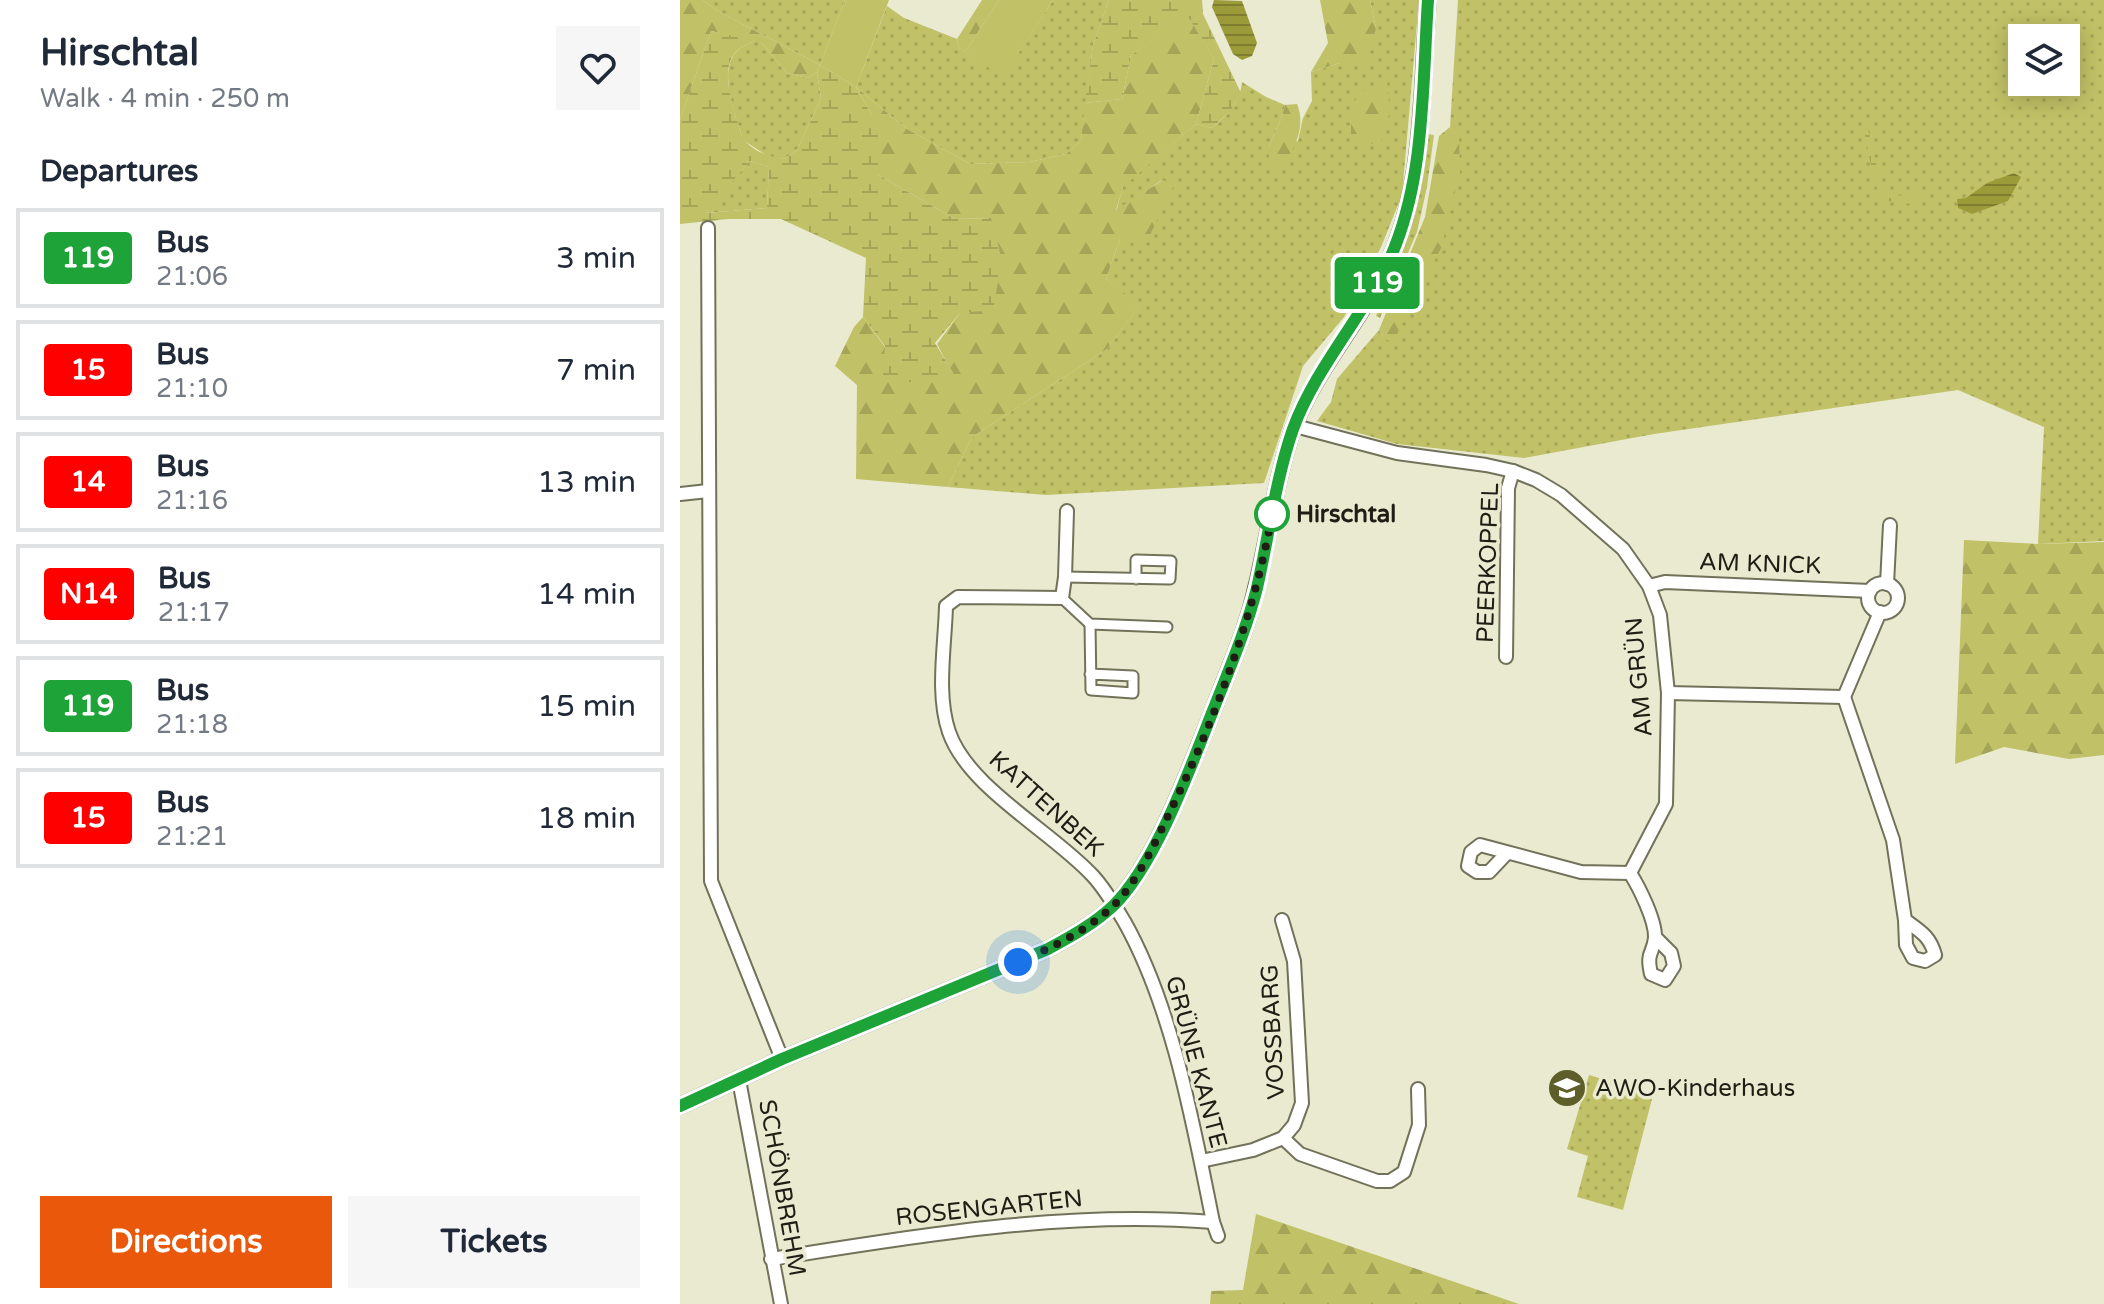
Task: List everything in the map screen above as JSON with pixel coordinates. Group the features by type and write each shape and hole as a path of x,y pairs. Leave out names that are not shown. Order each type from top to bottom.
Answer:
{"street":[{"path":"680,1106 782,1059 1048,949 1114,906 1136,877 1184,784 1243,634 1257,586 1278,485 1295,426 1312,384 1385,270 1404,220 1411,193 1419,125 1428,0"},
{"path":"708,228 711,881 782,1059"},
{"name":"AM GRÜN","path":"1295,426 1397,453 1513,471 1561,495 1623,549 1649,586 1660,615 1668,693 1666,804 1630,873"},
{"name":"PEERKOPPEL","path":"1506,657 1508,488 1513,471"},
{"path":"680,494 708,491"},
{"path":"1067,511 1062,598 1090,624 1167,627"},
{"path":"1870,591 1870,604 1880,612 1893,610 1898,598 1897,592 1887,584 1890,525"},
{"path":"1065,577 1136,579"},
{"name":"AM KNICK","path":"1649,586 1665,582 1870,591 1880,584 1887,584"},
{"name":"KATTENBEK","path":"1062,598 958,597 946,606 943,698 948,730 957,752 987,784 1095,878 1114,906"},
{"path":"1880,612 1844,697 1893,840 1905,920"},
{"path":"1090,624 1090,674 1091,690 1133,693 1133,676 1090,674"},
{"path":"1668,693 1844,697"},
{"path":"1507,853 1581,872 1630,873 1642,893 1655,937"},
{"name":"GRÜNE KANTE","path":"1114,906 1136,945 1161,1002 1218,1236"},
{"name":"VOSSBARG","path":"1282,920 1294,961 1302,1103 1294,1125 1283,1138"},
{"name":"SCHÖNBREHM","path":"739,1080 781,1304"},
{"path":"1201,1161 1253,1150 1283,1138 1300,1154 1377,1181 1390,1181 1404,1172 1419,1125 1418,1089"},
{"name":"ROSENGARTEN","path":"771,1259 1010,1224 1089,1219 1213,1222"}],"green space":[{"path":"680,0 703,0 716,10 820,65 817,72 808,78 787,73 762,43 711,31 680,120"},
{"path":"703,0 845,0 820,65 716,10"},
{"path":"845,0 889,0 856,87 820,65"},
{"path":"982,0 999,0 965,52 959,48 957,39"},
{"path":"999,0 1053,0 1003,77 965,52"},
{"path":"1053,0 1109,0 1093,45 1081,140 1066,154 1029,162 970,164 907,129 856,87 887,6 904,18 957,39 959,48 1003,76"},
{"path":"1109,0 1202,0 1203,14 1241,93 1231,110 1212,128 1196,124 1214,59 1189,18 1131,55 1122,99 1085,103 1093,45"},
{"path":"1320,0 1370,0 1376,28 1367,63 1340,63 1311,72 1328,43"},
{"path":"1370,0 1419,0 1402,195 1381,247 1344,317 1303,366 1264,483 1046,495 948,487 972,437 1107,349 1139,306 1106,279 1120,239 1162,180 1116,212 1123,186 1196,124 1212,128 1236,102 1242,82 1285,105 1269,146 1298,141 1303,118 1312,101 1311,72 1340,63 1376,28"},
{"path":"1458,0 2104,0 2104,541 2038,544 2044,427 1958,390 1654,434 1524,458 1397,444 1317,421 1331,402 1337,379 1379,330 1383,337 1459,138 1450,127"},
{"path":"1189,17 1214,59 1196,124 1123,187 1116,210 1163,180 1174,186 1144,247 1120,239 1106,279 1140,305 1107,349 972,437 948,487 856,479 857,385 835,366 854,327 863,317 885,347 953,374 937,344 960,313 991,218 955,219 877,174 872,115 856,87 907,129 970,164 1029,162 1066,154 1081,140 1085,103 1122,99 1131,55"},
{"path":"711,31 757,41 735,53 730,61 728,83 745,141 773,157 784,159 797,150 821,99 817,72 820,65 856,87 872,115 883,146 877,174 955,219 991,218 1002,260 993,310 960,313 935,343 954,374 926,385 883,377 885,346 863,317 866,258 781,219 728,219 680,224 680,120","holes":["750,161 769,167 767,208 705,213"]},
{"path":"757,41 787,73 808,78 817,72 821,99 797,150 784,159 769,157 743,140 730,97 729,68 733,56 742,47"},
{"path":"1387,81 1390,112 1381,142 1369,144 1351,137 1356,100 1366,89"},
{"path":"1297,104 1300,122 1294,147 1281,171 1269,167 1269,146 1285,105"},
{"path":"1450,127 1459,137 1460,172 1441,248 1392,343 1379,330 1425,217 1439,136"},
{"path":"1868,129 1880,180 1888,197 1919,194 1922,198 1919,205 1881,200 1871,202 1881,197 1874,180 1864,131"},
{"path":"1426,134 1434,135 1417,232 1380,318 1376,316 1412,217"},
{"path":"750,161 769,167 767,208 704,213"},
{"path":"1964,540 2038,544 2104,542 2104,755 2069,759 2004,747 1955,764"},
{"path":"1589,1075 1653,1095 1623,1210 1577,1197 1588,1156 1567,1149"},
{"path":"1256,1214 1519,1304 1210,1304 1211,1291 1243,1290"}],"shaded area":[{"path":"1214,0 1242,1 1257,43 1252,56 1242,60 1233,54 1212,7"},
{"path":"2014,173 2021,177 2008,201 1972,214 1958,208 1957,199 1966,198 1987,183"}],"bus line":[{"name":"119","path":"680,1106 782,1059 1048,949 1114,906 1136,877 1184,784 1248,620 1289,444 1312,384 1360,314 1385,270 1404,220 1411,193 1419,125 1428,0"}],"place":[{"name":"Hirschtal","path":"1272,514"},
{"name":"AWO-Kinderhaus","path":"1567,1088"}],"route":[{"path":"1018,962 1083,929 1114,906 1136,877 1184,784 1248,620 1272,514"}]}
